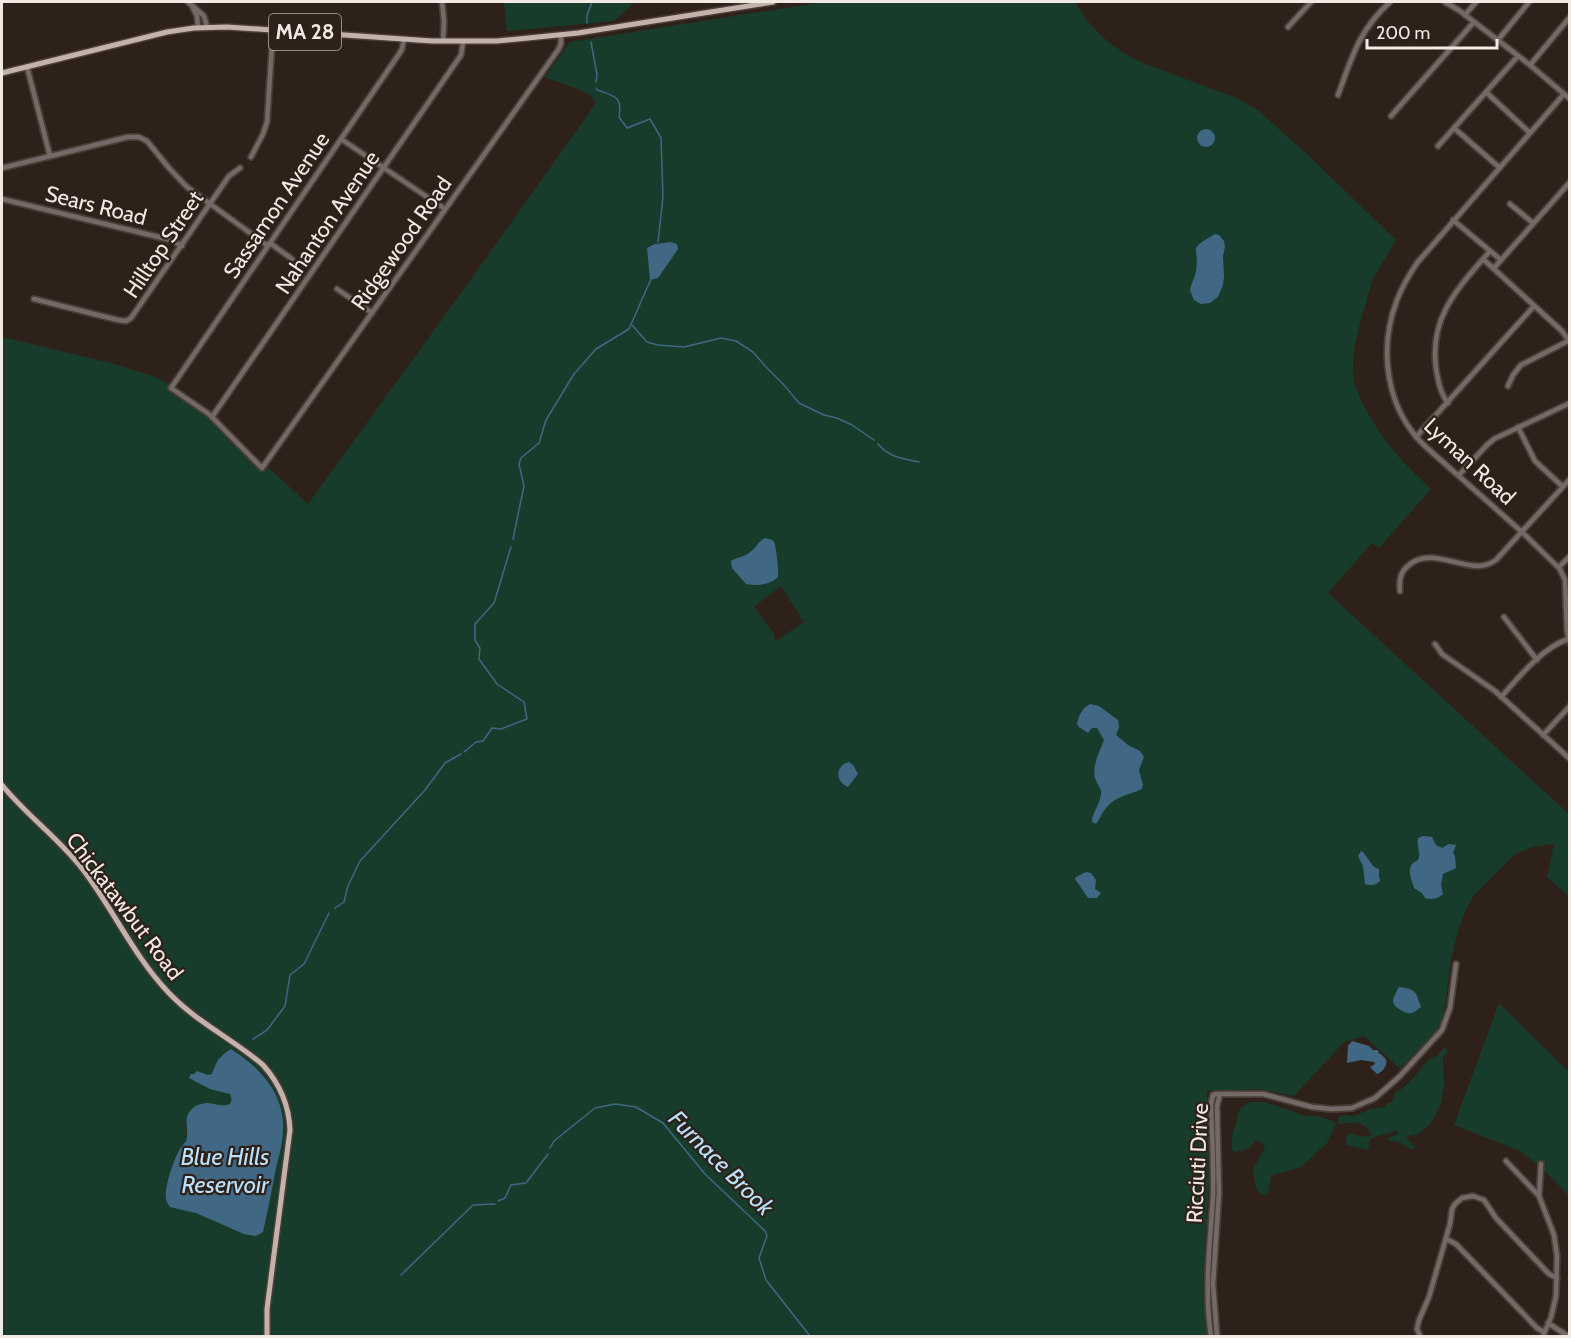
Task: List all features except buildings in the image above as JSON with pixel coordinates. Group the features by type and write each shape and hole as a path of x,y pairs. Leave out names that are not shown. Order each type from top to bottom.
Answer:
{"main road":[{"name":"MA 28","path":"2,74 158,34 207,27 463,42 513,40 561,35 773,2"},
{"name":"Chickatawbut Road","path":"2,785 58,841 83,870 106,901 139,956 168,992 194,1015 255,1057 271,1073 281,1090 288,1110 290,1130 267,1309 267,1336"}],"street":[{"path":"189,2 204,16 207,27"},
{"path":"189,2 196,14 198,28"},
{"path":"442,2 443,41"},
{"path":"1288,27 1311,2"},
{"path":"1338,95 1363,33 1376,14 1390,2"},
{"path":"1445,2 1530,65 1569,99"},
{"path":"1464,15 1476,2"},
{"path":"1497,40 1529,2"},
{"path":"1530,65 1569,17"},
{"path":"1391,116 1474,22"},
{"path":"251,157 267,122 273,30"},
{"name":"Ridgewood Road","path":"212,417 262,468 559,48 561,35"},
{"name":"Sassamon Avenue","path":"212,417 171,388 400,51 404,39"},
{"name":"Nahanton Avenue","path":"212,417 461,55 463,42"},
{"path":"1438,146 1518,56"},
{"path":"27,67 50,156"},
{"path":"1486,92 1530,133"},
{"name":"Lyman Road","path":"1559,567 1416,437 1404,421 1394,398 1387,347 1395,303 1421,257 1564,94"},
{"path":"1454,128 1500,168"},
{"path":"2,168 128,137 139,137 148,142 183,183 292,259"},
{"path":"341,139 445,209"},
{"name":"Hilltop Street","path":"34,299 118,320 129,320 138,311 231,174 240,168"},
{"path":"1494,268 1569,182"},
{"name":"Sears Road","path":"2,199 171,240 182,246"},
{"path":"1510,204 1533,224"},
{"path":"1453,220 1501,260"},
{"path":"1448,403 1442,393 1437,370 1435,351 1438,330 1452,296 1490,251"},
{"path":"1483,259 1569,340 1521,365 1508,386"},
{"path":"337,289 372,313"},
{"path":"1416,437 1534,306"},
{"path":"1459,476 1491,441 1569,404"},
{"path":"1518,427 1535,462 1562,486"},
{"path":"1400,591 1399,580 1404,570 1414,561 1423,558 1484,566 1499,558 1569,479"},
{"path":"1501,697 1537,660 1557,644 1569,641 1565,580 1559,567 1569,556"},
{"path":"1504,617 1537,660"},
{"path":"1435,644 1442,654 1483,682 1569,759"},
{"path":"1543,735 1569,706"},
{"path":"1220,1094 1263,1094 1312,1107 1331,1109 1352,1108 1372,1100 1382,1094 1443,1029 1450,1008 1456,964"},
{"name":"Ricciuti Drive","path":"1211,1336 1207,1278 1213,1188 1212,1099 1214,1095 1220,1094 1217,1108 1219,1186 1214,1284 1217,1336"},
{"path":"1446,1239 1456,1244 1544,1334 1554,1307 1557,1278 1556,1243 1539,1196 1506,1161"},
{"path":"1539,1196 1541,1164"},
{"path":"1417,1334 1419,1320 1428,1300 1452,1212 1455,1204 1464,1197 1479,1197 1486,1202 1496,1218 1549,1274 1557,1278"},
{"path":"1544,1208 1552,1216"},
{"path":"1548,1323 1568,1336"}],"green space":[{"path":"504,2 635,2 614,21 507,31"},
{"path":"823,2 1075,2 1096,30 1122,51 1143,63 1239,99 1259,111 1396,240 1373,279 1358,329 1353,361 1354,381 1364,405 1386,441 1404,463 1431,489 1379,548 1372,543 1328,593 1569,814 1569,896 1547,877 1554,844 1533,847 1515,854 1474,895 1454,947 1441,1022 1431,1038 1400,1069 1364,1036 1344,1042 1294,1096 1259,1089 1207,1091 1209,1182 1203,1285 1207,1336 2,1336 2,337 111,363 150,375 175,387 197,402 308,504 596,103 587,93 545,77 570,42","holes":["670,242 671,259 658,278 649,275 649,261 657,243","781,586 804,622 775,642 774,634 754,607","231,1101 167,1189 174,1163 187,1138 188,1115 207,1105 228,1104"]},
{"path":"1499,1003 1569,1072 1569,1196 1544,1170 1520,1151 1454,1125"},
{"path":"1444,1048 1447,1049 1447,1053 1443,1059 1444,1086 1441,1102 1429,1125 1418,1134 1406,1137 1415,1147 1414,1149 1389,1141 1388,1138 1398,1134 1396,1131 1374,1137 1369,1141 1369,1150 1346,1145 1349,1134 1370,1136 1370,1131 1360,1123 1339,1124 1338,1117 1354,1116 1370,1109 1385,1107 1388,1103 1393,1102 1394,1093 1403,1088 1428,1060 1438,1055"},
{"path":"1251,1102 1264,1102 1304,1116 1319,1116 1336,1124 1327,1143 1301,1167 1272,1175 1266,1195 1256,1189 1253,1168 1265,1148 1263,1143 1256,1141 1248,1149 1235,1152 1232,1148 1232,1135 1239,1111"}],"water":[{"path":"1206,129 1212,132 1215,138 1212,144 1206,147 1200,144 1197,138 1200,132"},
{"path":"1215,234 1224,241 1225,247 1223,285 1218,297 1210,303 1201,304 1194,300 1190,290 1196,271 1196,249 1200,243"},
{"path":"670,242 677,244 678,249 658,278 650,280 647,248 655,244"},
{"path":"765,538 772,540 775,544 778,577 764,584 746,584 732,568 731,561 748,554"},
{"path":"1090,704 1099,706 1118,720 1119,727 1116,735 1140,751 1144,757 1139,770 1142,789 1111,803 1096,824 1092,822 1092,819 1101,791 1095,778 1095,768 1104,740 1097,728 1092,728 1088,733 1077,724 1081,712"},
{"path":"849,762 858,774 848,787 844,785 838,774 841,766"},
{"path":"1432,837 1436,845 1442,848 1449,844 1456,845 1453,853 1456,868 1443,874 1441,885 1443,894 1434,899 1425,898 1414,888 1410,876 1411,866 1419,857 1418,838"},
{"path":"1361,851 1374,867 1379,869 1380,880 1376,884 1365,884 1363,866 1358,856"},
{"path":"1086,872 1091,873 1096,880 1095,889 1101,893 1097,898 1088,898 1075,879"},
{"path":"1399,987 1414,992 1421,1007 1410,1013 1398,1008 1393,1001"},
{"path":"1352,1041 1378,1050 1386,1060 1383,1070 1377,1074 1370,1067 1375,1064 1374,1062 1361,1060 1347,1063 1348,1046"},
{"name":"Blue Hills Reservoir","path":"231,1049 254,1066 272,1087 282,1112 281,1148 263,1232 256,1236 244,1234 196,1213 170,1207 166,1199 166,1188 172,1166 186,1141 188,1114 199,1105 208,1103 228,1105 231,1103 230,1094 210,1089 189,1078 197,1071 212,1074 219,1059"}],"waterway":[{"path":"587,23 587,15 592,2"},
{"path":"591,42 597,75 596,82"},
{"path":"596,88 616,98 620,105 619,117 627,128 650,119 661,138 663,197 658,242"},
{"path":"513,539 524,486 519,464 521,458 539,443 546,420 574,374 596,349 629,329 651,279"},
{"path":"632,325 647,342 658,345 684,347 721,338 736,341 753,352 799,403 852,425 874,440"},
{"path":"878,444 892,455 919,462"},
{"path":"464,752 476,742 483,741 492,728 501,729 527,719 524,702 497,684 479,659 480,648 475,640 475,624 494,603 511,547"},
{"path":"335,908 344,902 348,886 360,861 425,790 445,763 461,754"},
{"path":"253,1039 267,1030 285,1006 290,975 304,964 329,913"},
{"name":"Furnace Brook","path":"550,1148 554,1141 595,1108 615,1104 636,1107 663,1123 705,1174 765,1231 767,1236 759,1258 766,1280 810,1336"},
{"name":"Furnace Brook","path":"498,1201 505,1198 511,1185 526,1183 548,1154"},
{"name":"Furnace Brook","path":"401,1275 473,1205 495,1204"}]}
